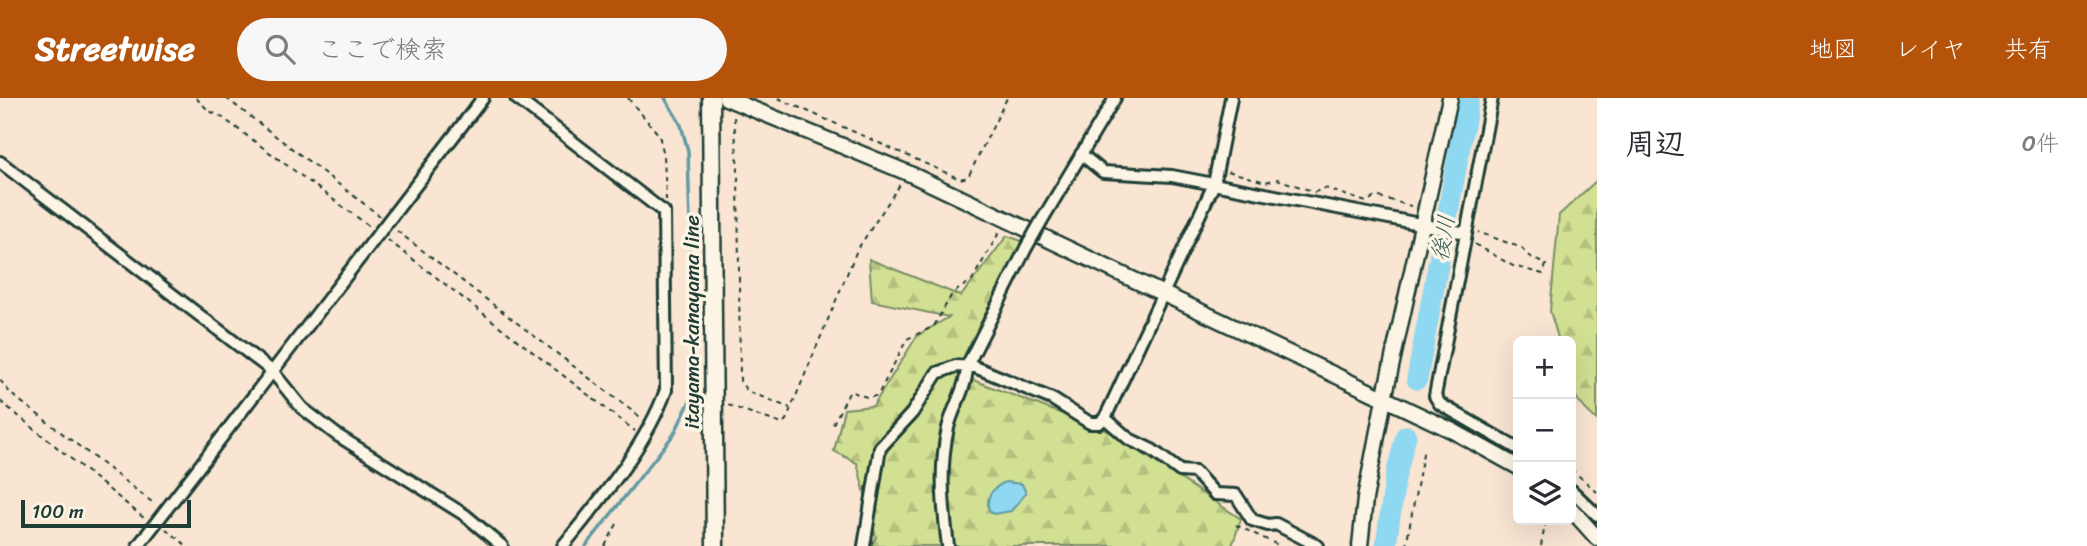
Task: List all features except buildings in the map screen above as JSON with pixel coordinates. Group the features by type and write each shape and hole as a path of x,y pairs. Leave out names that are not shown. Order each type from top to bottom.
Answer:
{"main road":[{"name":"itayama-kanayama line","path":"710,98 715,546"}],"street":[{"path":"138,546 483,98"},
{"path":"516,98 664,212 667,381 660,407 632,454 563,546"},
{"path":"948,546 942,490 944,449 954,406 967,377 967,366 1026,248 1115,98"},
{"path":"864,546 880,448 912,413 937,373 946,368 967,366 1052,399 1090,424 1099,423 1105,418 1214,184 1231,98"},
{"path":"1360,546 1365,499 1384,399 1450,98"},
{"path":"1492,98 1435,396 1440,404 1513,446"},
{"path":"729,99 908,173 1007,218 1478,443 1513,464"},
{"path":"1081,154 1104,172 1154,173 1466,234"},
{"path":"0,162 272,371 302,408 337,435 465,514 502,546"},
{"path":"1105,418 1129,439 1152,450 1180,471 1195,472 1215,494 1236,495 1252,520 1268,525 1276,524 1318,546"},
{"path":"1576,495 1597,515"},
{"path":"1576,515 1597,538"}],"path":[{"path":"196,98 209,111 219,115 379,233 642,435"},
{"path":"226,98 649,425"},
{"path":"628,98 654,128 662,143 664,212"},
{"path":"778,98 960,180 968,177 1007,98"},
{"path":"729,99 738,170 740,381 747,391 791,409"},
{"path":"1218,168 1265,182 1278,178 1315,191 1325,188 1366,202 1376,195 1426,208"},
{"path":"714,400 782,424 791,409 857,250 908,173"},
{"path":"833,424 850,391 869,398 882,391 907,339 934,326 952,294 972,280 1007,218"},
{"path":"1466,234 1522,248 1527,255 1546,265 1543,274 1513,266 1466,234"},
{"path":"0,380 12,394 152,502"},
{"path":"0,401 187,546"},
{"path":"1406,546 1424,448"},
{"path":"1576,473 1597,492"},
{"path":"605,546 617,524"},
{"path":"1236,525 1280,546"},
{"path":"1541,546 1545,525"}],"green space":[{"path":"1597,180 1597,420 1576,397 1576,336 1558,336 1550,311 1559,215"},
{"path":"1007,236 1022,241 957,374 1110,432 1241,519 1232,546 871,546 876,537 857,463 834,451 844,409 873,406 917,336 949,317 872,301 869,259 961,296"}],"water":[{"path":"1005,482 1022,484 1026,493 1011,511 993,514 989,510 989,497"}],"waterway":[{"path":"586,546 674,434 691,399 694,376 688,151 681,125 665,98"},
{"name":"後川","path":"1417,379 1469,98"},
{"name":"後川","path":"1386,546 1395,479 1406,436"}]}
